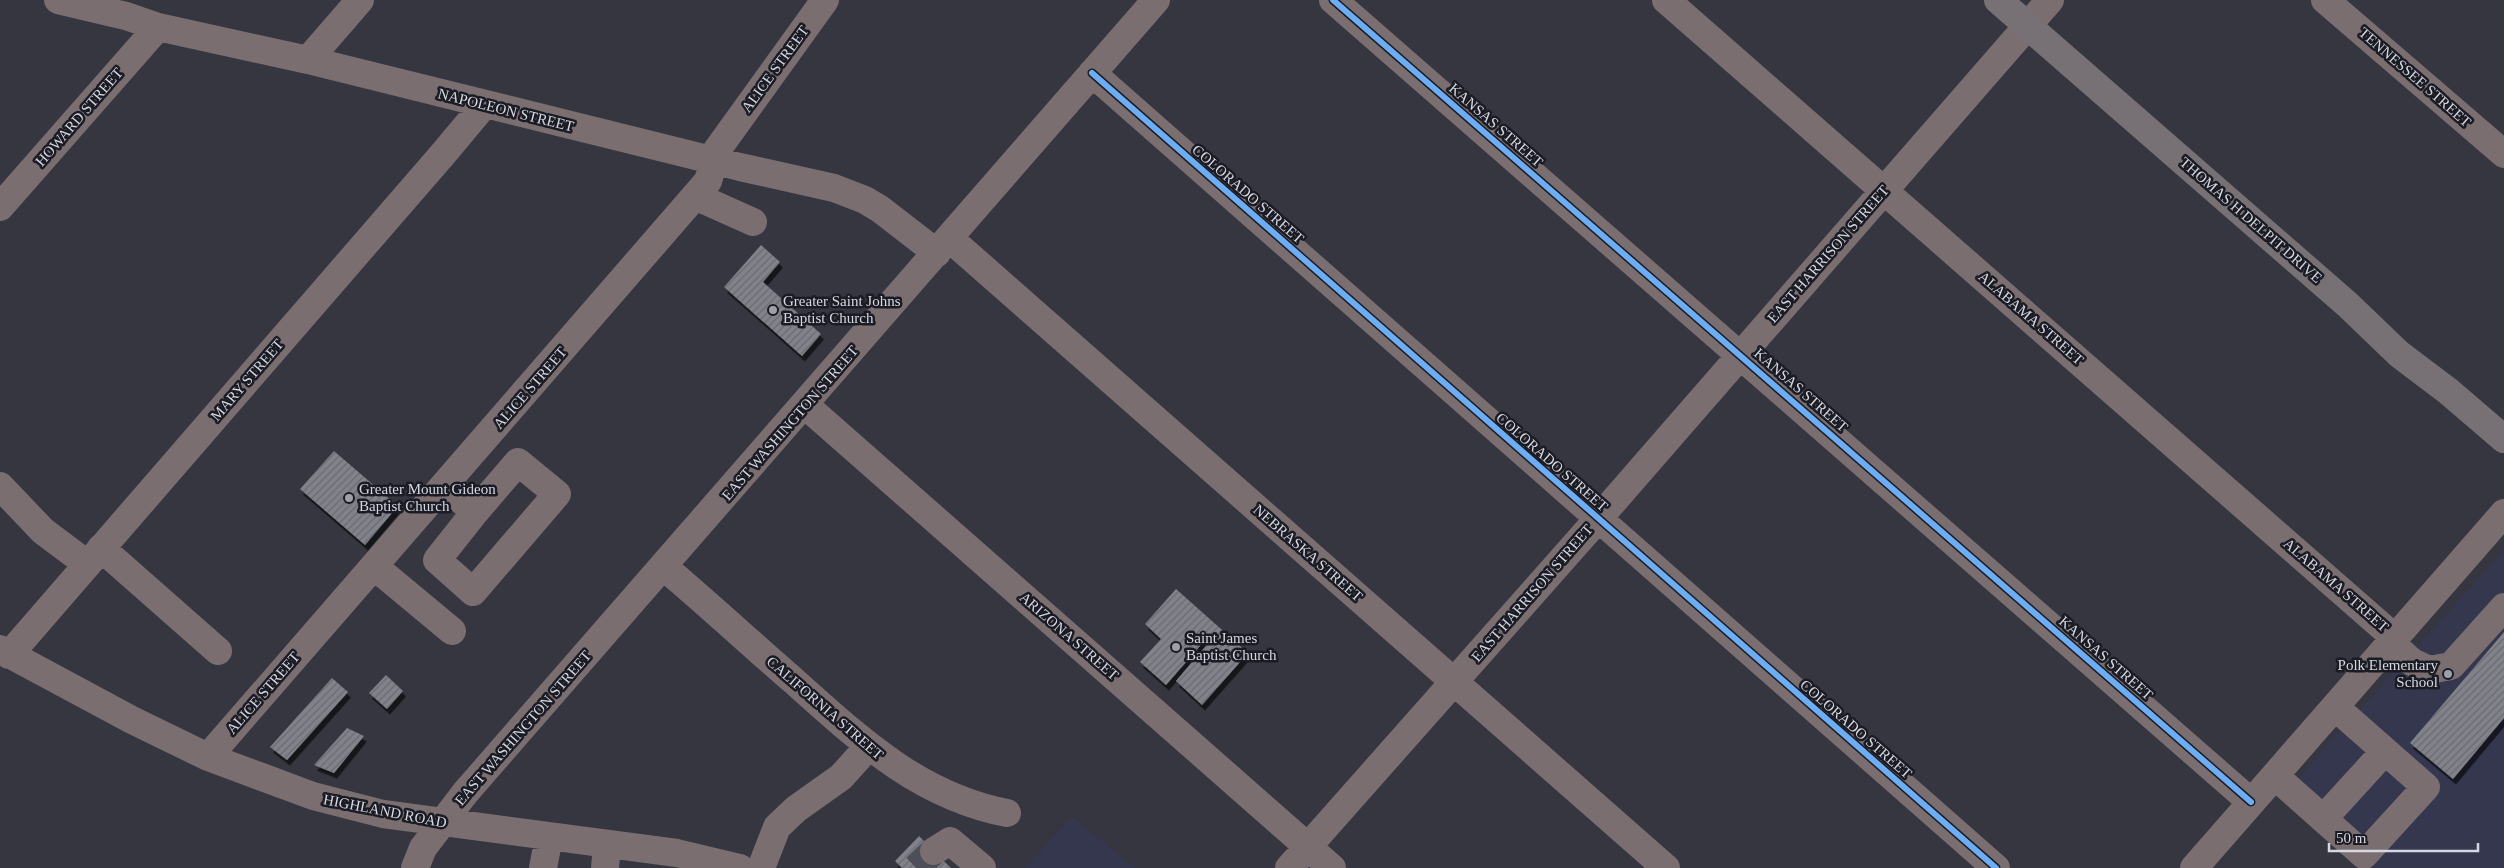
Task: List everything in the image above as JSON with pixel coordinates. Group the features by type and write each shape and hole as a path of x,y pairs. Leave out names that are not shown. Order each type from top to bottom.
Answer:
{"main road":[{"name":"THOMAS H DELPIT DRIVE","path":"1998,0 2348,305 2399,354 2448,391 2504,439"}],"street":[{"name":"NAPOLEON STREET","path":"58,0 133,8 158,27 308,60 714,161 834,188 852,195 943,246"},
{"path":"308,60 360,0"},
{"name":"ALICE STREET","path":"208,757 375,567 695,196 708,180 717,150 825,0"},
{"name":"EAST WASHINGTON STREET","path":"415,868 423,848 472,786 1156,0"},
{"name":"KANSAS STREET","path":"1333,0 1741,354 2252,802"},
{"name":"ALABAMA STREET","path":"1666,0 2393,640 2412,662 2429,670 2452,666 2504,607"},
{"name":"EAST HARRISON STREET","path":"1288,868 1598,519 2050,0"},
{"name":"TENNESSEE STREET","path":"2325,0 2504,154"},
{"name":"HOWARD STREET","path":"0,207 158,27"},
{"name":"COLORADO STREET","path":"1092,73 1996,868"},
{"name":"MARY STREET","path":"4,652 94,556 444,154 484,105"},
{"path":"695,196 753,222"},
{"name":"NEBRASKA STREET","path":"943,246 1454,682 1666,868"},
{"name":"ARIZONA STREET","path":"805,405 1332,868"},
{"path":"518,462 557,494 473,592 437,560 475,512 518,462"},
{"path":"0,486 43,531 94,556 218,651"},
{"path":"445,486 475,512"},
{"path":"2194,868 2504,513"},
{"path":"375,567 452,631"},
{"name":"CALIFORNIA STREET","path":"664,567 890,763 943,794 978,808 1007,813"},
{"name":"HIGHLAND ROAD","path":"4,652 208,757 319,798 383,814 549,837 606,856 677,853 740,868"},
{"path":"2274,776 2364,855 2426,787 2335,707"},
{"path":"761,868 778,827 796,809 841,777 869,746"},
{"path":"2323,819 2385,751"},
{"path":"543,868 549,837"},
{"path":"934,851 950,841 982,868"}],"shaded area":[{"name":"Polk Elementary School","path":"2504,550 2504,868 2360,868 2281,797"},
{"path":"1072,816 1134,868 1025,868"}],"building":[{"name":"Greater Saint Johns Baptist Church","path":"761,245 780,262 763,282 821,334 802,356 724,287"},
{"name":"Greater Mount Gideon Baptist Church","path":"334,451 398,506 365,545 300,489"},
{"name":"Saint James Baptist Church","path":"1176,589 1248,653 1202,705 1176,681 1210,641 1207,638 1166,685 1140,662 1161,639 1145,624"},
{"path":"2504,632 2504,718 2453,779 2410,743"},
{"path":"386,675 403,691 387,709 369,693"},
{"path":"332,678 348,692 287,760 270,747"},
{"path":"347,728 364,736 334,773 314,765"},
{"path":"919,836 951,868 902,868 895,861"}],"tunnel":[{"path":"916,868 934,851"}],"cycle path":[{"path":"1333,0 2251,802"},
{"path":"1092,73 1996,868"}],"place":[{"name":"Greater Saint Johns Baptist Church","path":"773,310"},
{"name":"Greater Mount Gideon Baptist Church","path":"349,498"},
{"name":"Saint James Baptist Church","path":"1176,647"},
{"name":"Polk Elementary School","path":"2448,674"}]}
